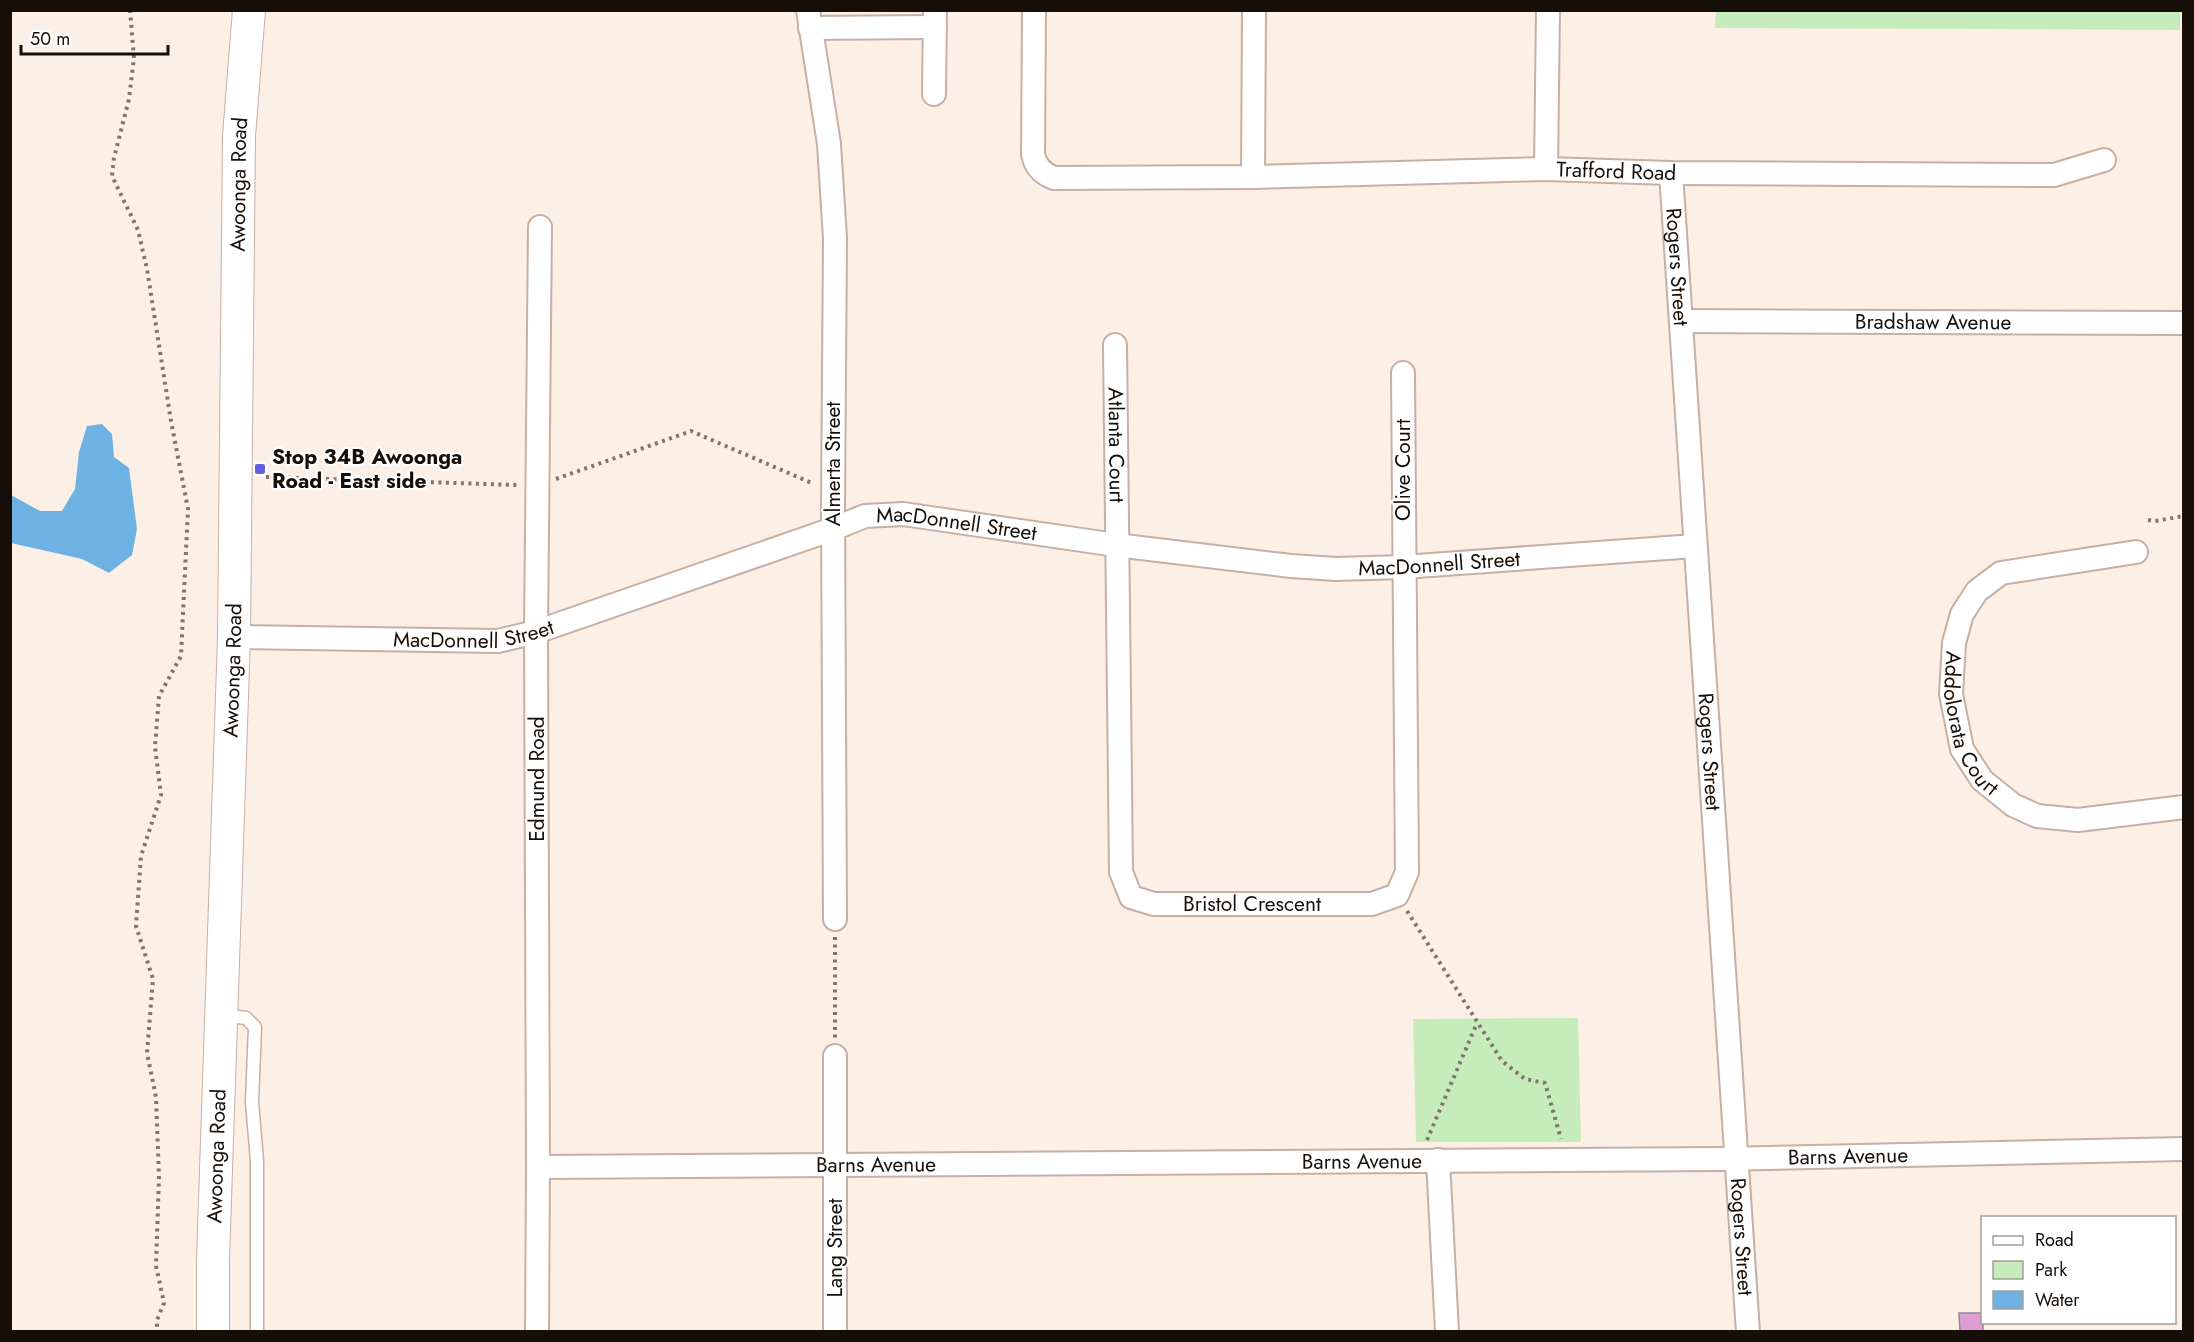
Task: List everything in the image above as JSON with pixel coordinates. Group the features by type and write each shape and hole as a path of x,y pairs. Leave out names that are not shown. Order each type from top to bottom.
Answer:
{"main road":[{"name":"Awoonga Road","path":"213,1332 213,1259 234,638 239,136 249,10"}],"street":[{"name":"Trafford Road","path":"1035,10 1034,160 1043,173 1054,178 1253,177 1546,169 1671,173 2054,175 2104,160"},
{"path":"1253,177 1254,10"},
{"path":"1546,169 1548,10"},
{"path":"809,19 935,19 934,94"},
{"name":"Almerta Street","path":"809,19 829,144 835,238 833,492 835,919"},
{"name":"Rogers Street","path":"1671,173 1748,1332"},
{"name":"Edmund Road","path":"537,1332 536,632 540,228"},
{"name":"Bradshaw Avenue","path":"1681,321 2184,323"},
{"name":"Atlanta Court","path":"1115,345 1116,545"},
{"name":"Olive Court","path":"1403,374 1403,567"},
{"name":"MacDonnell Street","path":"234,638 498,641 536,632 865,516 903,514 1116,545 1291,566 1336,569 1403,567 1695,546"},
{"name":"Bristol Crescent","path":"1116,545 1121,872 1131,897 1154,904 1372,904 1397,895"},
{"name":"Addolorata Court","path":"2136,552 2001,573 1977,591 1962,614 1954,643 1951,694 1962,749 1982,780 2013,805 2037,816 2078,820 2184,807"},
{"path":"1397,895 1407,872 1403,567"},
{"name":"Lang Street","path":"835,1056 835,1332"},
{"name":"Barns Avenue","path":"538,1167 1737,1159 2184,1149"},
{"path":"1428,1160 1447,1332"}],"lane":[{"path":"222,1015 246,1018 255,1027 252,1102 257,1161 258,1332"}],"path":[{"path":"130,10 134,58 129,99 114,158 112,176 138,230 147,269 171,421 188,509 182,656 159,696 155,747 161,795 141,856 136,926 153,979 147,1053 156,1097 159,1177 156,1266 164,1303 157,1320 157,1332"},
{"path":"266,477 537,485 691,431 833,492"},
{"path":"2148,520 2184,516"},
{"path":"1397,895 1502,1061 1525,1079 1545,1083 1567,1159"},
{"path":"835,919 835,1056"},
{"path":"1428,1160 1477,1022"}],"green space":[{"path":"1716,10 2180,10 2180,30 1715,28"},
{"path":"1578,1018 1581,1142 1416,1142 1413,1019"}],"water":[{"path":"102,424 112,434 114,457 129,468 137,529 132,555 109,573 82,559 11,543 11,495 40,511 62,511 75,489 79,452 87,426"}],"building":[{"path":"1959,1313 1981,1313 1983,1332 1960,1332"}],"place":[{"name":"Stop 34B Awoonga Road - East side","path":"260,469"}]}
